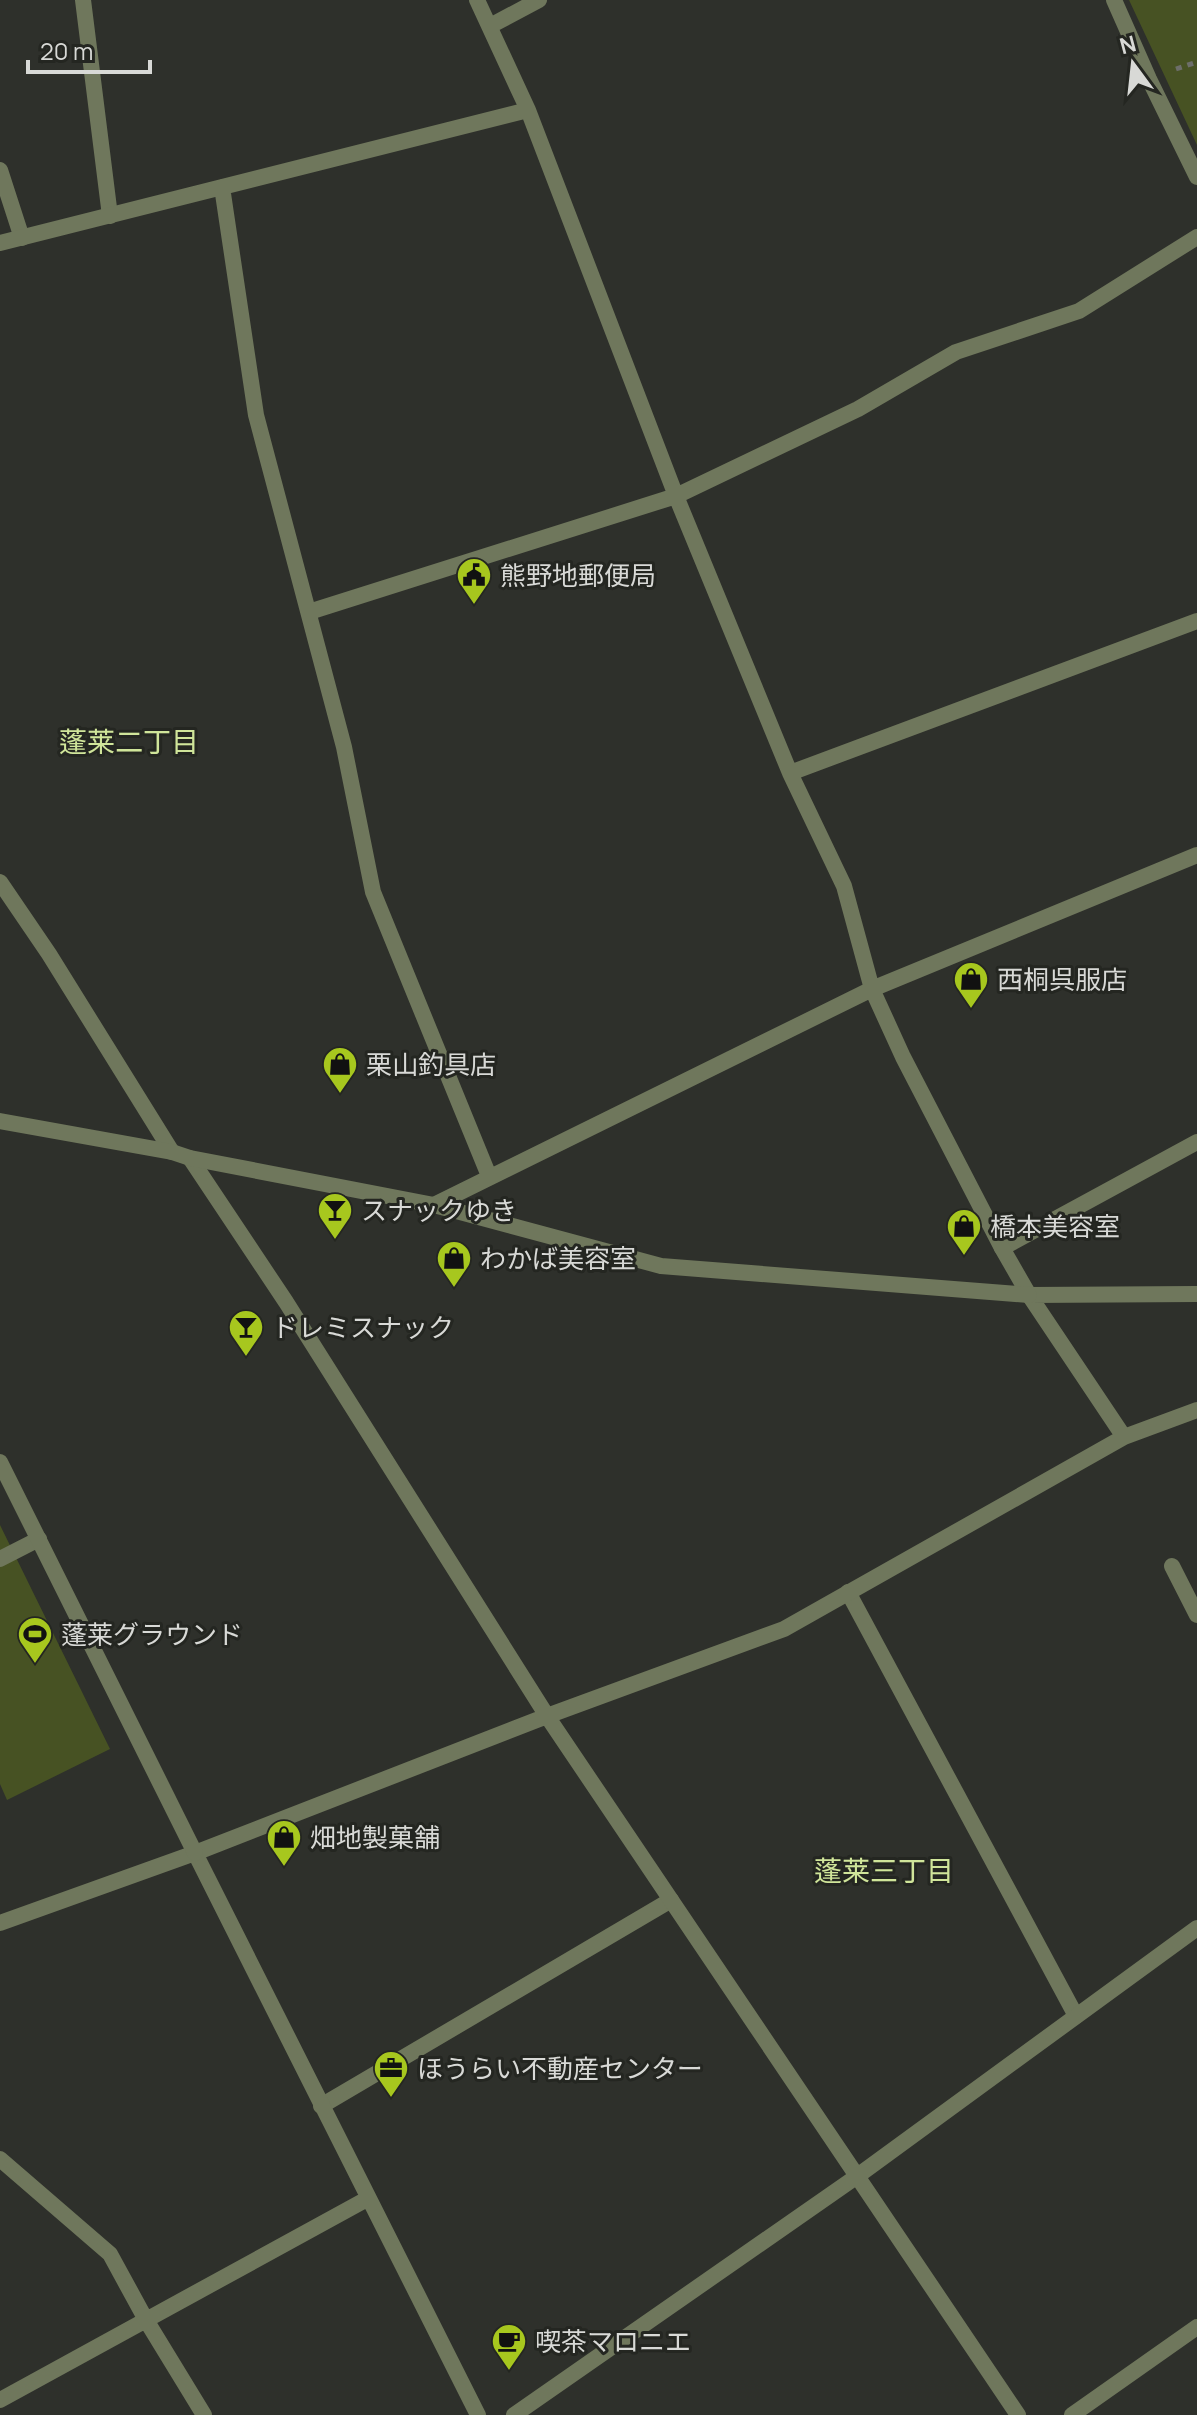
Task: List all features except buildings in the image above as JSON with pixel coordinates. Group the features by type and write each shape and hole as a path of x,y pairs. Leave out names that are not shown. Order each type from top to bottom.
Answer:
{"street":[{"path":"83,0 110,216"},
{"path":"477,0 528,110 676,496 790,773 844,886 872,989 903,1057 1002,1248 1029,1295 1124,1437"},
{"path":"490,26 539,0"},
{"path":"1114,0 1197,177"},
{"path":"0,243 528,110"},
{"path":"0,170 22,238"},
{"path":"222,187 256,415 344,747 373,892 489,1176"},
{"path":"309,612 676,496 858,409 956,352 1079,311 1197,237"},
{"path":"790,773 1197,621"},
{"path":"434,1205 872,989 1197,855"},
{"path":"0,882 49,954 172,1152"},
{"path":"0,1121 434,1205 661,1266 1029,1295 1197,1294"},
{"path":"1002,1248 1197,1142"},
{"path":"190,1158 286,1302 547,1716 1018,2415"},
{"path":"0,1923 195,1853 547,1716 784,1629 1124,1437 1197,1410"},
{"path":"0,1462 478,2415"},
{"path":"0,1559 39,1539"},
{"path":"1172,1566 1197,1615"},
{"path":"848,1592 1076,2016"},
{"path":"321,2106 671,1900"},
{"path":"514,2415 856,2177 1197,1928"},
{"path":"0,2159 110,2254 204,2415"},
{"path":"0,2400 367,2199"},
{"path":"1072,2415 1197,2327"}],"green space":[{"path":"1129,0 1197,0 1197,145"},
{"name":"蓬莱グラウンド","path":"0,1525 110,1749 7,1800 0,1784"}],"place":[{"name":"熊野地郵便局","path":"474,606"},
{"name":"西桐呉服店","path":"971,1010"},
{"name":"栗山釣具店","path":"340,1095"},
{"name":"スナックゆき","path":"335,1241"},
{"name":"橋本美容室","path":"964,1257"},
{"name":"わかば美容室","path":"454,1289"},
{"name":"ドレミスナック","path":"246,1358"},
{"name":"蓬莱グラウンド","path":"35,1665"},
{"name":"畑地製菓舗","path":"284,1868"},
{"name":"ほうらい不動産センター","path":"391,2099"},
{"name":"喫茶マロニエ","path":"509,2372"}],"district":[{"name":"蓬莱二丁目","path":"129,741"},
{"name":"蓬莱三丁目","path":"884,1870"}]}
